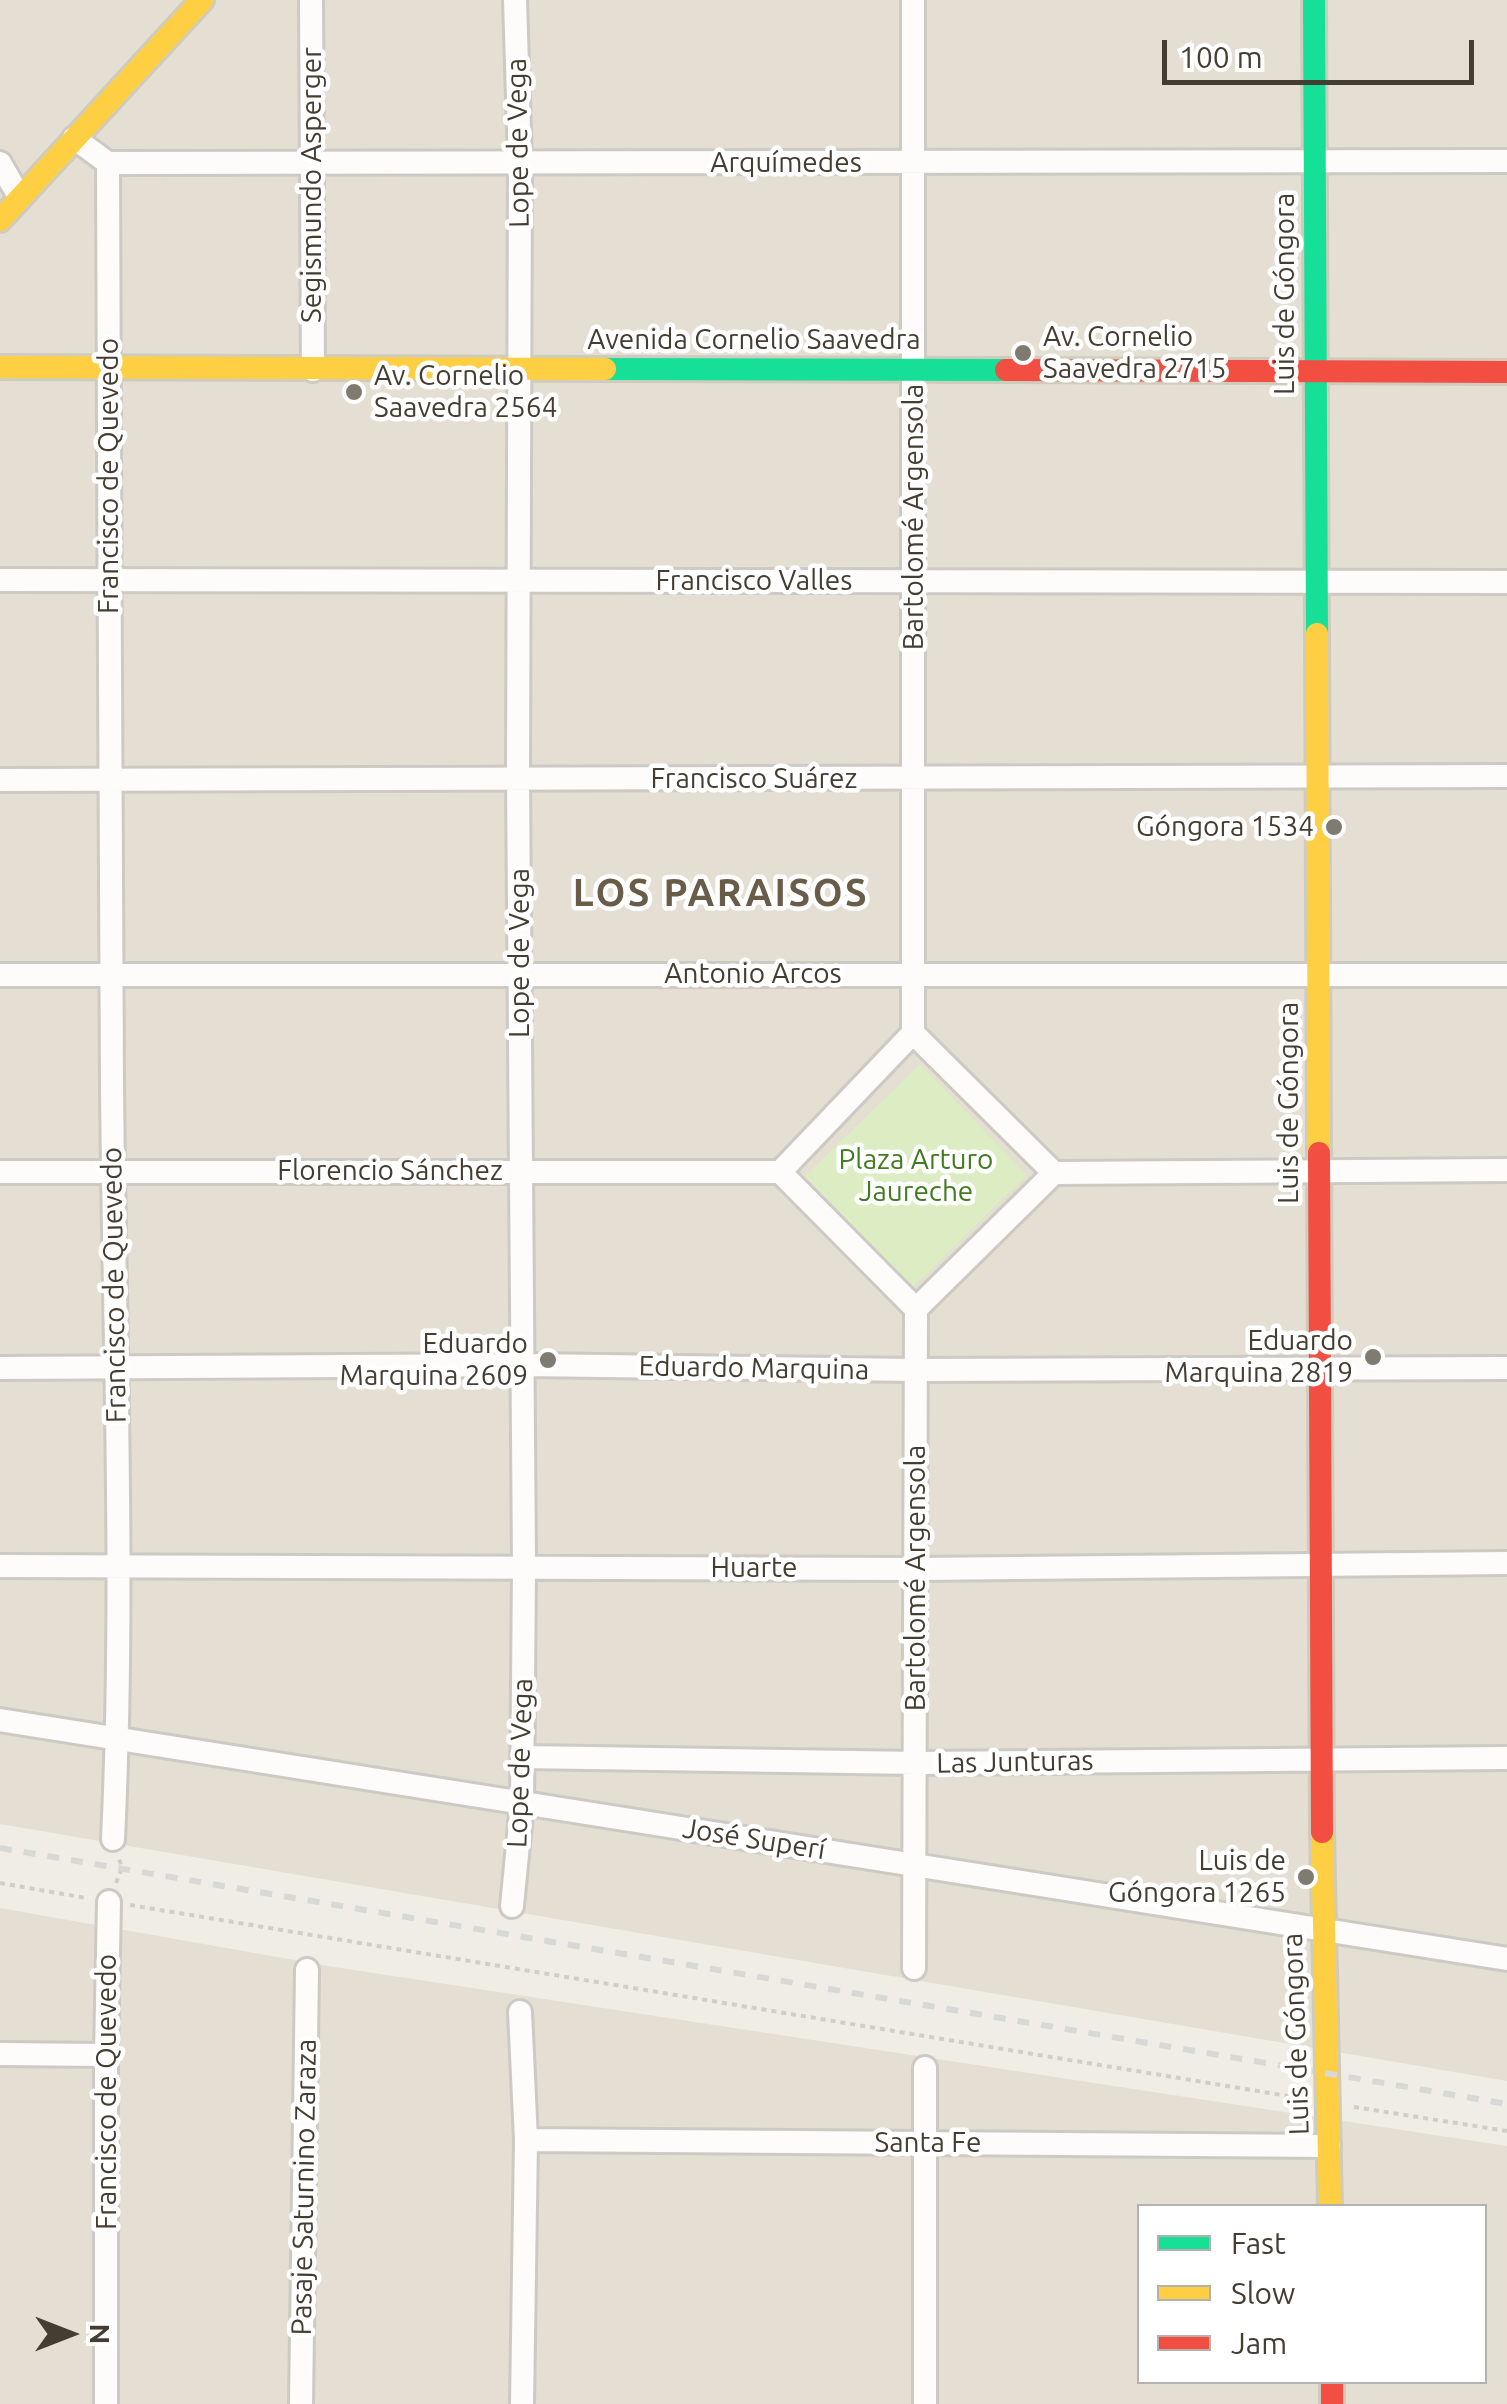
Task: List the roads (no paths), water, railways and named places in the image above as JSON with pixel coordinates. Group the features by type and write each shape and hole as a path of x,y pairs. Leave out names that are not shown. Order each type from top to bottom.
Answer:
{"main road":[{"path":"0,220 202,0"},
{"name":"Luis de Góngora","path":"1314,0 1322,1932 1330,2204"},
{"name":"Avenida Cornelio Saavedra","path":"0,366 1507,372"}],"street":[{"name":"Segismundo Asperger","path":"310,0 313,370"},
{"name":"Lope de Vega","path":"512,1906 522,1804 524,1566 518,778 520,164 515,0"},
{"name":"Bartolomé Argensola","path":"912,0 914,1033"},
{"path":"74,138 108,164"},
{"name":"Arquímedes","path":"108,164 1507,160"},
{"path":"0,163 20,198"},
{"name":"Francisco de Quevedo","path":"108,164 110,975 118,1566 118,1738 113,1838"},
{"name":"Francisco Valles","path":"0,580 1507,582"},
{"name":"Francisco Suárez","path":"0,780 1507,776"},
{"name":"Antonio Arcos","path":"0,975 1507,975"},
{"path":"1054,1173 914,1033 780,1172 916,1309 1054,1173 1507,1170"},
{"name":"Florencio Sánchez","path":"0,1172 780,1172"},
{"name":"Bartolomé Argensola","path":"914,1968 916,1309"},
{"name":"Eduardo Marquina","path":"0,1368 524,1365 915,1370 1507,1368"},
{"name":"Huarte","path":"0,1566 918,1568 1507,1563"},
{"name":"José Superí","path":"0,1720 1507,1959"},
{"name":"Las Junturas","path":"523,1757 917,1764 1507,1758"},
{"name":"Francisco de Quevedo","path":"106,2404 110,1902"},
{"name":"Pasaje Saturnino Zaraza","path":"301,2404 308,1970"},
{"path":"520,2012 526,2140 522,2404"},
{"path":"0,2054 106,2054"},
{"path":"925,2068 925,2404"},
{"name":"Santa Fe","path":"526,2140 1329,2146"}],"railway":[{"path":"0,1848 1507,2104"}],"place":[{"name":"Av. Cornelio Saavedra 2715","path":"1023,353"},
{"name":"Av. Cornelio Saavedra 2564","path":"354,392"},
{"name":"Góngora 1534","path":"1334,827"},
{"name":"Eduardo Marquina 2819","path":"1373,1357"},
{"name":"Eduardo Marquina 2609","path":"548,1360"},
{"name":"Luis de Góngora 1265","path":"1306,1877"}],"district":[{"name":"LOS PARAISOS","path":"721,893"}],"park label":[{"name":"Plaza Arturo Jaureche","path":"916,1176"}]}
